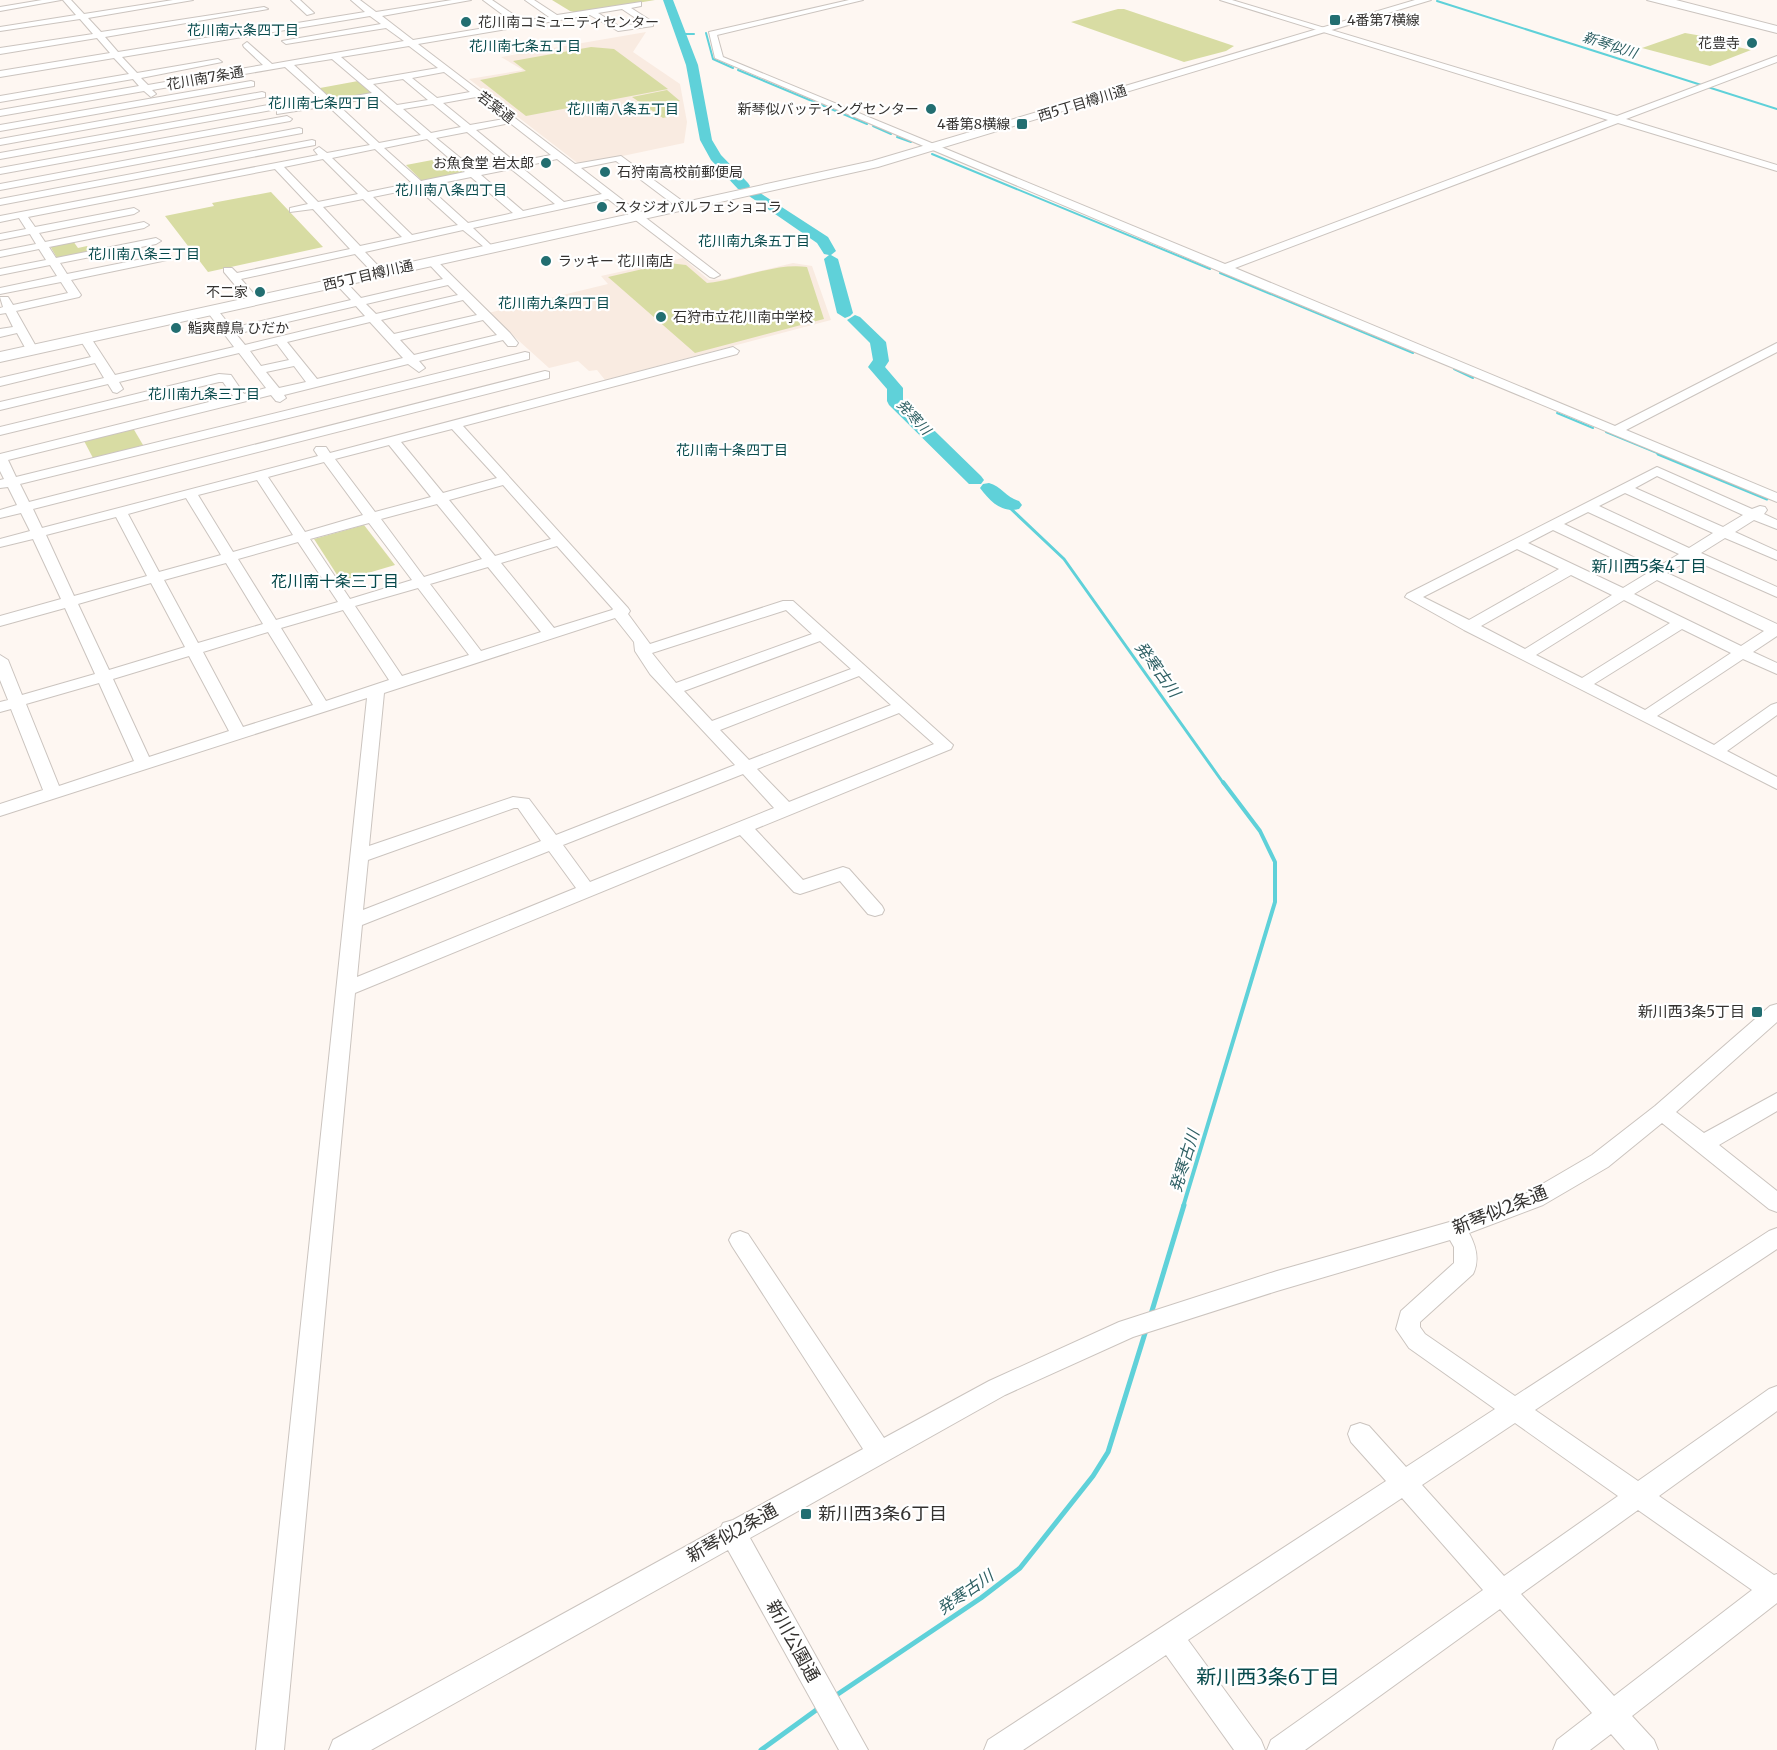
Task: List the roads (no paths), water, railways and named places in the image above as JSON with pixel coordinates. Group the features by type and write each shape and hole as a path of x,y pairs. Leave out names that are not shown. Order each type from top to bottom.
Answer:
{"main road":[{"name":"西5丁目樽川通","path":"0,357 874,164 1414,0"},
{"name":"西5丁目樽川通","path":"1321,29 1426,0"},
{"path":"1664,0 1775,27"},
{"path":"1676,0 1775,27"}],"street":[{"path":"0,9 57,0"},
{"path":"0,29 189,0"},
{"path":"254,0 265,14 273,30 291,47 328,34 387,24"},
{"path":"295,0 305,14 320,11"},
{"path":"0,74 273,30 364,7 467,0"},
{"path":"487,0 521,24"},
{"path":"529,0 556,18"},
{"path":"859,0 712,34 719,58 1607,429 1617,430 1777,499"},
{"path":"1224,0 1777,168"},
{"path":"1651,0 1775,27"},
{"path":"1690,0 1762,18 1775,27"},
{"path":"166,2 206,41 218,62 251,84 410,239"},
{"name":"花川南7条通","path":"0,113 287,64 291,47 334,56 638,4"},
{"path":"72,6 224,176"},
{"path":"591,12 618,30 650,24 623,6"},
{"name":"若葉通","path":"364,7 387,24 393,34 411,42 714,275"},
{"path":"166,14 188,10"},
{"path":"5,51 186,21 265,14"},
{"path":"79,28 101,24"},
{"path":"328,34 350,53"},
{"path":"0,36 5,51 26,70 108,182 134,211 169,261 0,291 5,310 21,329 32,350"},
{"path":"96,47 119,44"},
{"path":"237,47 252,45 270,67"},
{"path":"334,56 522,215"},
{"path":"1223,269 1777,59"},
{"path":"0,99 218,62"},
{"path":"114,68 138,64"},
{"path":"287,64 489,248"},
{"path":"366,83 446,69"},
{"path":"406,77 563,206"},
{"path":"0,128 251,84"},
{"path":"0,171 189,136 281,113 379,94"},
{"path":"395,108 477,94"},
{"path":"0,142 262,95"},
{"path":"0,156 178,124 281,113"},
{"path":"312,143 0,202 5,218 512,120"},
{"path":"0,187 299,130"},
{"path":"294,210 559,156"},
{"path":"574,167 618,158 681,205"},
{"path":"277,165 379,273"},
{"path":"254,301 230,273 358,250 611,195"},
{"path":"0,237 134,211"},
{"path":"5,310 75,295 22,215"},
{"path":"0,254 144,225"},
{"path":"0,272 156,241"},
{"path":"431,261 565,395"},
{"path":"228,332 451,281"},
{"path":"340,282 447,399 461,422 506,480 620,612 642,642 643,651 656,671 786,810"},
{"path":"0,406 466,296"},
{"path":"212,310 327,457 478,657"},
{"path":"392,338 486,316"},
{"path":"0,333 21,329"},
{"path":"144,764 38,533 24,507 6,483 0,458 240,398 314,384 412,361 506,336"},
{"path":"85,338 177,485 229,557 322,707"},
{"path":"280,340 314,384"},
{"path":"1617,430 1777,347"},
{"path":"0,514 24,507 260,475 733,351"},
{"path":"6,483 525,356"},
{"path":"0,382 98,359"},
{"path":"259,370 297,362"},
{"path":"0,543 120,512 177,485 309,435 545,375"},
{"path":"0,431 219,378 227,378 240,398"},
{"path":"392,440 551,634"},
{"path":"1777,525 1657,471 1519,544 1412,597 1777,784"},
{"path":"260,475 399,682"},
{"path":"0,621 506,480"},
{"path":"1624,488 1777,556"},
{"path":"1525,655 1777,499"},
{"path":"1588,507 1777,593"},
{"path":"120,512 239,734"},
{"path":"1554,525 1776,630"},
{"path":"0,707 560,541"},
{"path":"1519,544 1777,669"},
{"path":"1469,627 1570,569"},
{"path":"346,989 945,744 788,604 643,651"},
{"path":"0,810 620,612"},
{"path":"1582,685 1681,623"},
{"path":"1645,717 1776,630"},
{"path":"673,690 824,635"},
{"path":"0,660 53,793"},
{"path":"709,728 862,670"},
{"path":"270,1750 376,690"},
{"path":"353,921 902,706"},
{"path":"1715,752 1777,708"},
{"path":"360,856 513,802 524,803 587,891"},
{"path":"742,827 800,888 843,873 875,910"},
{"name":"新琴似2条通","path":"343,1750 732,1532 997,1388 1127,1329 1277,1281 1456,1229 1535,1199 1600,1161 1662,1112 1777,1011"},
{"path":"1703,1144 1777,1101"},
{"path":"1662,1112 1777,1203"},
{"path":"1456,1229 1465,1247 1465,1267 1409,1318 1408,1329 1417,1341 1775,1589 1568,1750"},
{"path":"998,1750 1777,1237"},
{"path":"740,1240 879,1452"},
{"path":"1281,1750 1777,1397"},
{"path":"1360,1434 1644,1750"},
{"name":"新川公園通","path":"732,1532 854,1750"},
{"path":"1170,1637 1251,1750"}],"waterway":[{"name":"発寒川","path":"668,0 692,65 706,140 716,157 743,186"},
{"name":"新琴似川","path":"1437,1 1777,109"},
{"path":"706,33 713,59 733,68"},
{"path":"682,34 694,34"},
{"path":"738,70 867,124"},
{"path":"873,126 891,134"},
{"path":"897,137 911,142"},
{"path":"932,154 1210,269"},
{"name":"発寒川","path":"754,193 823,240 829,251"},
{"name":"発寒川","path":"831,259 845,313"},
{"path":"1220,273 1413,353"},
{"name":"発寒川","path":"855,320 878,342 881,361 876,367 895,388 895,401 975,480"},
{"path":"1454,369 1473,378"},
{"path":"1557,413 1593,428"},
{"path":"1606,432 1662,455"},
{"path":"1658,454 1767,499"},
{"name":"発寒川","path":"989,488 1008,506 1013,505"},
{"name":"発寒古川","path":"1008,506 1064,559 1224,784"},
{"name":"発寒古川","path":"1183,1207 1275,902 1275,862 1260,831 1223,782"},
{"name":"発寒古川","path":"1151,1314 1184,1205"},
{"name":"発寒古川","path":"835,1696 981,1598 1020,1568 1093,1476 1108,1452 1146,1330"},
{"name":"発寒古川","path":"761,1750 819,1708"}],"place":[{"name":"4番第7横線","path":"1335,20"},
{"name":"花川南コミュニティセンター","path":"466,22"},
{"name":"花豊寺","path":"1752,43"},
{"name":"新琴似バッティングセンター","path":"931,109"},
{"name":"4番第8横線","path":"1022,124"},
{"name":"お魚食堂 岩太郎","path":"546,163"},
{"name":"石狩南高校前郵便局","path":"605,172"},
{"name":"スタジオパルフェショコラ","path":"602,207"},
{"name":"ラッキー 花川南店","path":"546,261"},
{"name":"不二家","path":"260,292"},
{"name":"石狩市立花川南中学校","path":"661,317"},
{"name":"鮨爽醇鳥 ひだか","path":"176,328"},
{"name":"新川西3条5丁目","path":"1757,1012"},
{"name":"新川西3条6丁目","path":"806,1514"}],"district":[{"name":"花川南六条四丁目","path":"243,30"},
{"name":"花川南七条五丁目","path":"525,46"},
{"name":"花川南七条四丁目","path":"324,103"},
{"name":"花川南八条五丁目","path":"623,109"},
{"name":"花川南八条四丁目","path":"451,190"},
{"name":"花川南九条五丁目","path":"754,241"},
{"name":"花川南八条三丁目","path":"144,254"},
{"name":"花川南九条四丁目","path":"554,303"},
{"name":"花川南九条三丁目","path":"204,394"},
{"name":"花川南十条四丁目","path":"732,450"},
{"name":"新川西5条4丁目","path":"1649,566"},
{"name":"花川南十条三丁目","path":"335,581"},
{"name":"新川西3条6丁目","path":"1268,1677"}]}
